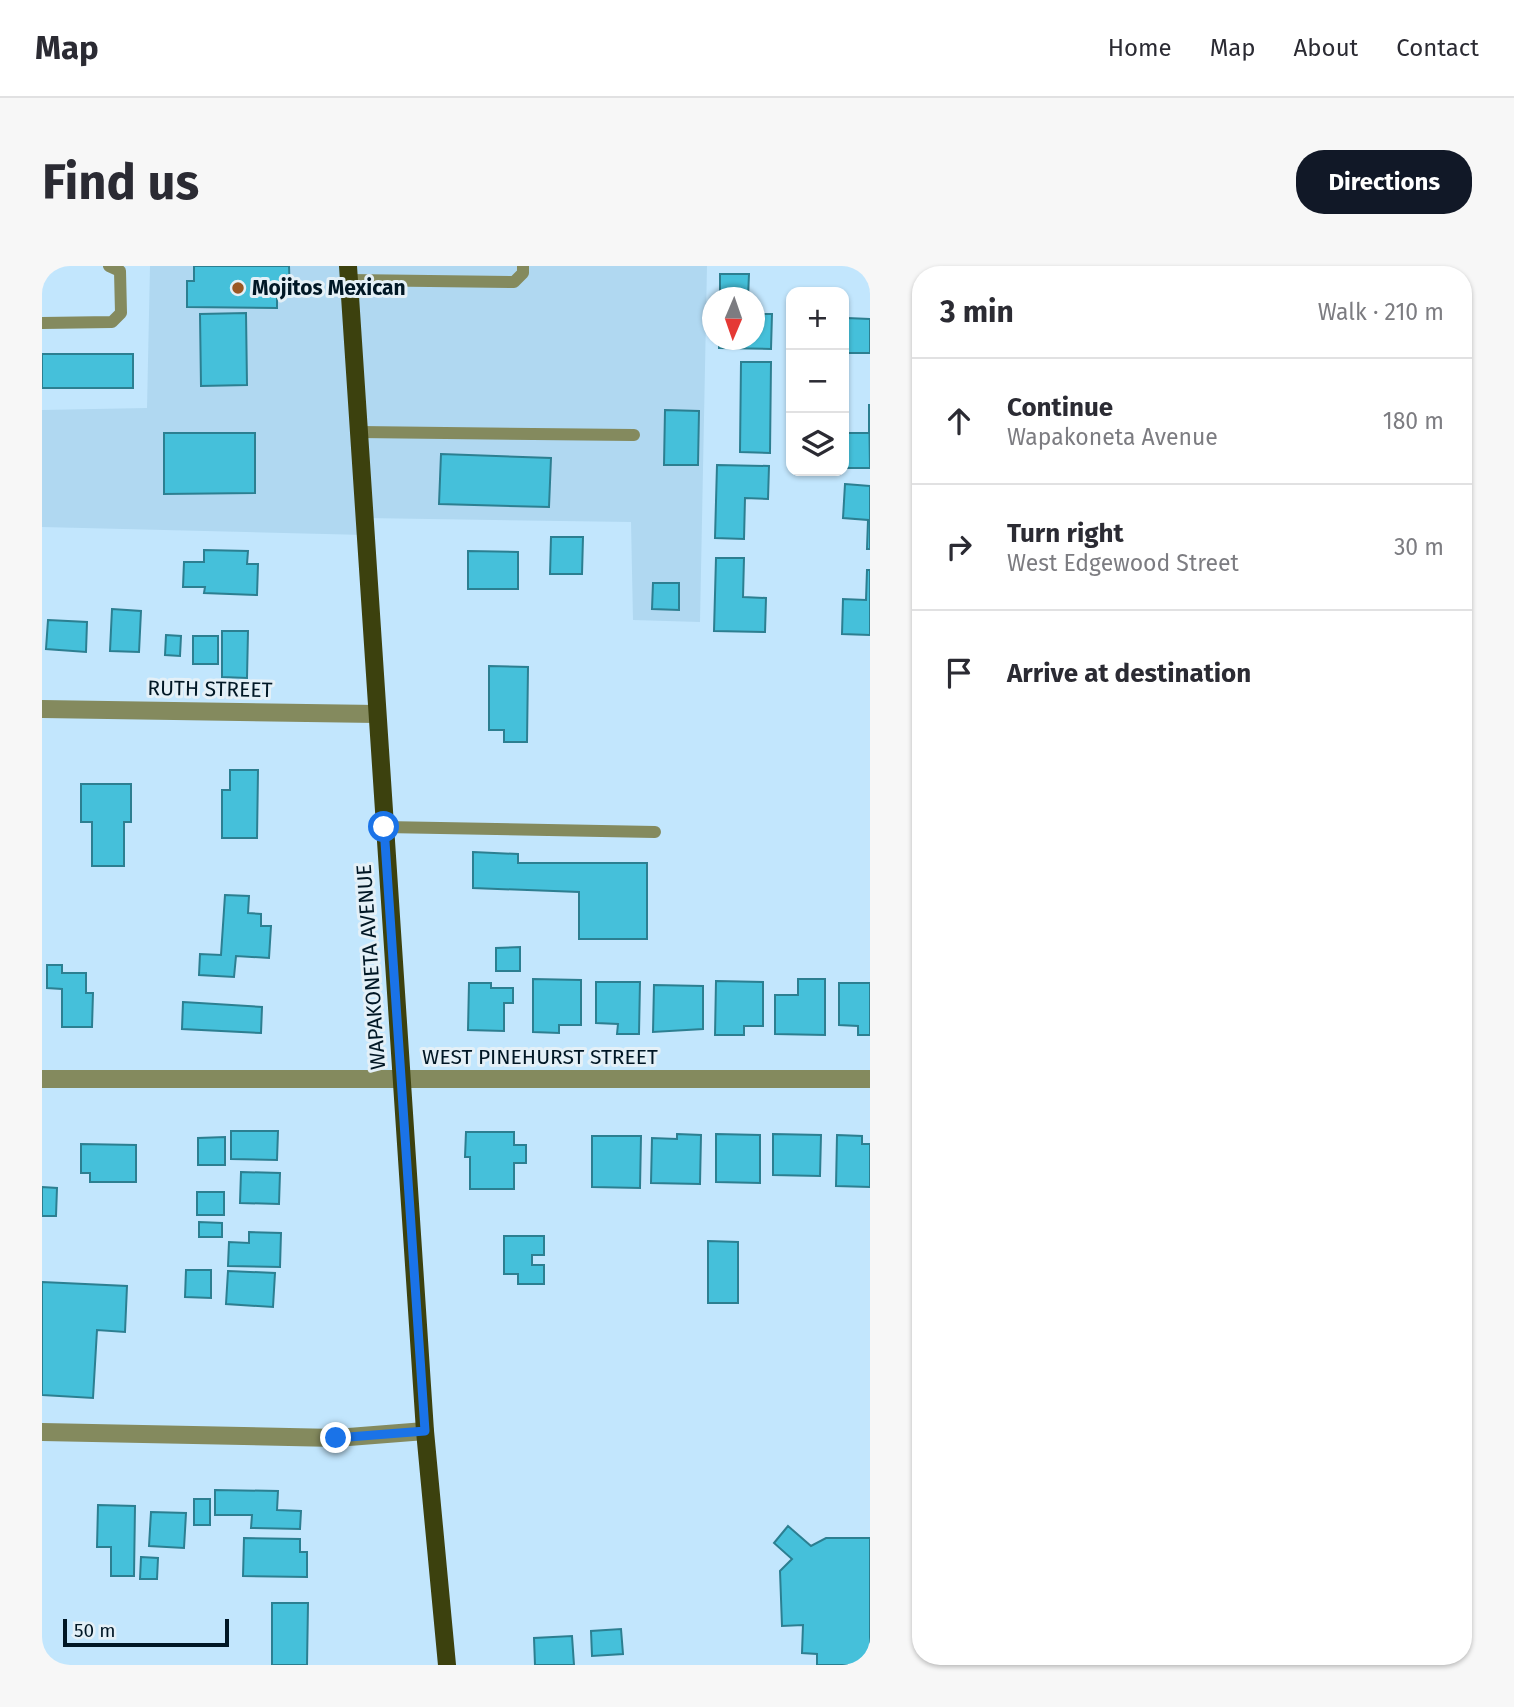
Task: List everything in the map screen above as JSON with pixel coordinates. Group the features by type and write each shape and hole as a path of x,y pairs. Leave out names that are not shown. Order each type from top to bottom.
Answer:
{"main road":[{"name":"WAPAKONETA AVENUE","path":"349,273 400,1080 425,1431 447,1665"}],"street":[{"name":"RUTH STREET","path":"42,709 377,714"},
{"name":"WEST PINEHURST STREET","path":"42,1079 870,1079"},
{"path":"42,1432 336,1438 425,1431"}],"lane":[{"path":"42,323 112,322 121,313 120,271 109,266"},
{"path":"349,273 514,282 523,274 523,266"},
{"path":"359,432 634,435"},
{"path":"384,827 655,832"}],"shaded area":[{"path":"150,266 707,266 707,287 702,287 702,350 705,350 700,622 633,620 631,522 365,518 365,535 42,527 42,410 147,408"}],"building":[{"name":"Mojitos Mexican","path":"194,266 289,266 290,295 277,295 277,308 187,307 187,281 194,281"},
{"path":"720,274 749,274 748,287 720,287"},
{"path":"246,313 247,385 201,386 200,314"},
{"path":"765,314 772,314 771,349 765,349"},
{"path":"849,318 870,319 870,353 849,353"},
{"path":"42,354 133,354 133,388 42,388"},
{"path":"741,362 771,362 770,453 740,452"},
{"path":"869,404 870,468 849,468 849,433 869,433"},
{"path":"665,410 699,411 698,465 664,465"},
{"path":"164,433 255,433 255,493 164,494"},
{"path":"441,454 551,458 549,507 439,504"},
{"path":"717,465 769,466 768,499 745,498 744,539 715,538"},
{"path":"845,484 870,486 870,549 867,549 868,520 843,518"},
{"path":"551,537 583,537 582,574 550,574"},
{"path":"204,550 248,551 247,564 258,564 257,595 204,593 205,587 183,587 184,562 204,562"},
{"path":"468,551 518,552 518,589 468,589"},
{"path":"716,558 744,558 743,597 766,598 765,632 714,631"},
{"path":"867,570 870,570 870,635 842,634 843,599 866,600"},
{"path":"653,583 679,583 679,610 652,609"},
{"path":"112,609 141,611 139,652 110,651"},
{"path":"48,620 87,622 86,652 46,649"},
{"path":"222,631 248,631 247,678 222,677"},
{"path":"166,635 181,636 180,656 165,655"},
{"path":"193,636 218,636 218,664 193,664"},
{"path":"489,666 528,667 527,742 504,742 504,730 489,730"},
{"path":"230,770 258,770 257,838 222,838 222,790 230,790"},
{"path":"81,784 131,784 131,822 124,822 124,866 92,866 92,822 81,822"},
{"path":"473,852 518,854 518,863 647,863 647,939 579,939 579,892 473,888"},
{"path":"225,895 249,896 248,913 261,914 261,926 271,926 269,958 236,956 234,977 199,975 200,954 221,955"},
{"path":"520,947 520,971 496,971 496,948"},
{"path":"47,965 62,965 62,973 86,973 86,993 93,993 92,1027 62,1027 62,989 47,988"},
{"path":"533,979 581,980 581,1025 559,1025 559,1033 533,1032"},
{"path":"798,979 825,979 825,1035 775,1034 775,995 798,995"},
{"path":"716,981 763,982 763,1026 744,1026 744,1035 715,1035"},
{"path":"596,982 640,982 639,1034 617,1034 618,1024 596,1023"},
{"path":"469,983 491,983 491,988 513,988 513,1003 504,1003 504,1031 468,1030"},
{"path":"839,983 870,983 870,1035 858,1035 858,1026 839,1025"},
{"path":"654,985 703,986 703,1029 653,1032"},
{"path":"183,1002 262,1007 261,1033 182,1029"},
{"path":"231,1131 278,1131 277,1160 231,1159"},
{"path":"466,1132 514,1132 514,1145 526,1145 526,1163 514,1163 514,1189 470,1189 470,1157 465,1157"},
{"path":"677,1134 701,1135 700,1184 651,1183 652,1138 677,1139"},
{"path":"716,1134 760,1135 760,1183 716,1182"},
{"path":"773,1134 821,1135 820,1176 773,1175"},
{"path":"837,1135 862,1136 862,1144 870,1144 870,1187 836,1186"},
{"path":"592,1136 641,1136 640,1188 592,1187"},
{"path":"225,1137 225,1165 198,1165 198,1138"},
{"path":"81,1144 136,1145 136,1182 90,1182 90,1173 81,1173"},
{"path":"241,1172 280,1173 279,1204 240,1203"},
{"path":"42,1187 57,1188 56,1216 42,1216"},
{"path":"197,1192 224,1192 224,1215 197,1215"},
{"path":"199,1222 222,1223 222,1237 199,1237"},
{"path":"249,1232 281,1233 280,1267 228,1266 229,1242 249,1243"},
{"path":"504,1236 544,1236 544,1255 532,1255 532,1265 544,1265 544,1284 518,1284 518,1274 504,1274"},
{"path":"708,1241 738,1242 738,1303 708,1303"},
{"path":"186,1270 211,1270 211,1298 185,1297"},
{"path":"228,1271 275,1273 273,1307 226,1304"},
{"path":"42,1282 127,1286 125,1332 97,1330 93,1398 42,1395"},
{"path":"215,1490 278,1491 277,1510 301,1511 300,1529 251,1528 252,1515 215,1515"},
{"path":"194,1499 210,1499 210,1525 194,1525"},
{"path":"98,1505 135,1506 134,1576 111,1576 111,1547 97,1547"},
{"path":"151,1512 186,1513 184,1548 149,1546"},
{"path":"788,1526 811,1546 826,1538 870,1538 870,1665 817,1665 817,1654 802,1653 803,1625 782,1626 780,1571 792,1559 774,1543"},
{"path":"244,1538 300,1539 300,1552 307,1552 307,1577 243,1576"},
{"path":"141,1557 158,1558 157,1579 140,1579"},
{"path":"272,1603 308,1603 307,1665 272,1665"},
{"path":"621,1629 623,1654 592,1656 591,1631"},
{"path":"572,1636 574,1665 535,1665 534,1638"}],"place":[{"name":"Mojitos Mexican","path":"238,288"}],"route":[{"path":"336,1438 425,1431 384,827"}]}
